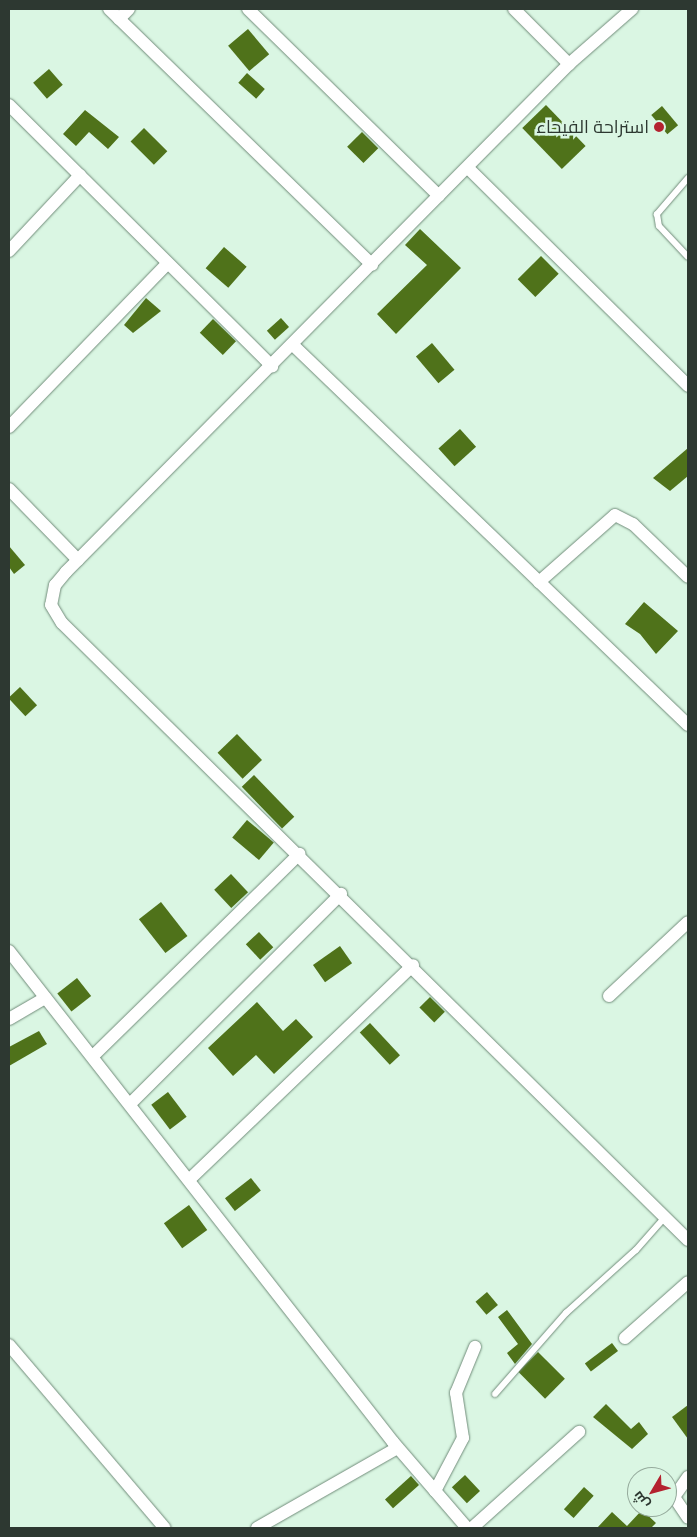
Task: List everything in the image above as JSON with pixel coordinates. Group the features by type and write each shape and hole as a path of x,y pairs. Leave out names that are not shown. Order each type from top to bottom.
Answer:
{"street":[{"path":"109,9 372,265"},
{"path":"119,19 129,9"},
{"path":"248,9 440,196"},
{"path":"514,9 569,64"},
{"path":"632,9 569,64 293,345 78,560 52,591 54,615 341,894 688,1240"},
{"path":"9,105 272,366"},
{"path":"468,168 688,386"},
{"path":"9,251 80,175"},
{"path":"9,427 168,263"},
{"path":"293,345 688,725"},
{"path":"9,489 78,560"},
{"path":"539,582 615,515 632,524 688,578"},
{"path":"93,1056 299,854"},
{"path":"130,1104 341,894"},
{"path":"609,996 688,922"},
{"path":"9,951 190,1179 398,1448 467,1528"},
{"path":"190,1179 413,965"},
{"path":"9,1019 45,998"},
{"path":"625,1338 688,1282"},
{"path":"9,1345 165,1528"},
{"path":"435,1491 463,1438 456,1393 475,1347"},
{"path":"472,1528 580,1432"},
{"path":"257,1528 398,1448"},
{"path":"688,1477 674,1497 688,1518"}],"lane":[{"path":"688,178 657,214 659,226 688,257"},
{"path":"495,1394 566,1313 636,1250 665,1217"}],"building":[{"path":"248,29 269,54 249,71 228,46"},
{"path":"49,69 63,85 47,99 33,83"},
{"path":"247,73 265,89 256,99 238,83"},
{"path":"546,105 586,146 562,169 522,128"},
{"path":"662,106 678,125 667,134 651,115"},
{"path":"85,110 119,137 108,149 89,132 76,146 63,134"},
{"path":"144,128 167,151 154,165 131,141"},
{"path":"362,132 378,148 363,163 347,147"},
{"path":"420,229 461,268 396,334 377,314 427,265 405,245"},
{"path":"224,247 247,267 228,288 206,268"},
{"path":"541,256 559,274 535,297 518,279"},
{"path":"146,298 161,311 133,333 124,325"},
{"path":"281,318 289,327 275,340 267,331"},
{"path":"213,319 236,341 223,355 200,333"},
{"path":"432,343 454,370 438,383 416,356"},
{"path":"460,429 476,447 455,466 438,448"},
{"path":"688,448 688,476 670,491 653,478"},
{"path":"9,546 25,565 14,574 9,567"},
{"path":"644,602 678,631 656,654 640,634 625,624"},
{"path":"20,687 37,705 25,716 9,699"},
{"path":"237,734 262,760 243,779 218,753"},
{"path":"254,775 294,817 282,829 242,787"},
{"path":"247,820 274,842 259,860 232,838"},
{"path":"231,874 248,892 231,908 214,890"},
{"path":"161,902 187,936 165,953 139,919"},
{"path":"259,932 273,947 260,960 246,944"},
{"path":"340,946 352,963 325,982 313,965"},
{"path":"77,978 91,996 71,1012 57,993"},
{"path":"430,997 445,1012 434,1022 419,1008"},
{"path":"257,1002 283,1031 296,1019 313,1037 274,1074 256,1055 233,1076 208,1048"},
{"path":"370,1023 400,1055 390,1065 360,1033"},
{"path":"39,1031 47,1044 9,1066 9,1047"},
{"path":"168,1092 187,1117 170,1129 151,1105"},
{"path":"251,1178 261,1191 235,1211 225,1198"},
{"path":"189,1205 207,1230 182,1248 164,1223"},
{"path":"487,1292 498,1305 486,1315 476,1302"},
{"path":"507,1310 532,1344 515,1364 507,1353 518,1344 498,1317"},
{"path":"612,1343 618,1351 591,1371 585,1363"},
{"path":"538,1352 565,1379 545,1399 518,1372"},
{"path":"606,1404 631,1429 639,1422 648,1434 632,1449 593,1417"},
{"path":"688,1405 688,1439 672,1417"},
{"path":"465,1475 480,1491 467,1503 452,1487"},
{"path":"411,1476 419,1485 393,1508 385,1499"},
{"path":"584,1487 594,1496 574,1518 564,1509"},
{"path":"612,1512 627,1526 635,1517 650,1517 656,1523 651,1528 597,1528"}],"place":[{"name":"استراحة الفيحاء","path":"659,127"}]}
